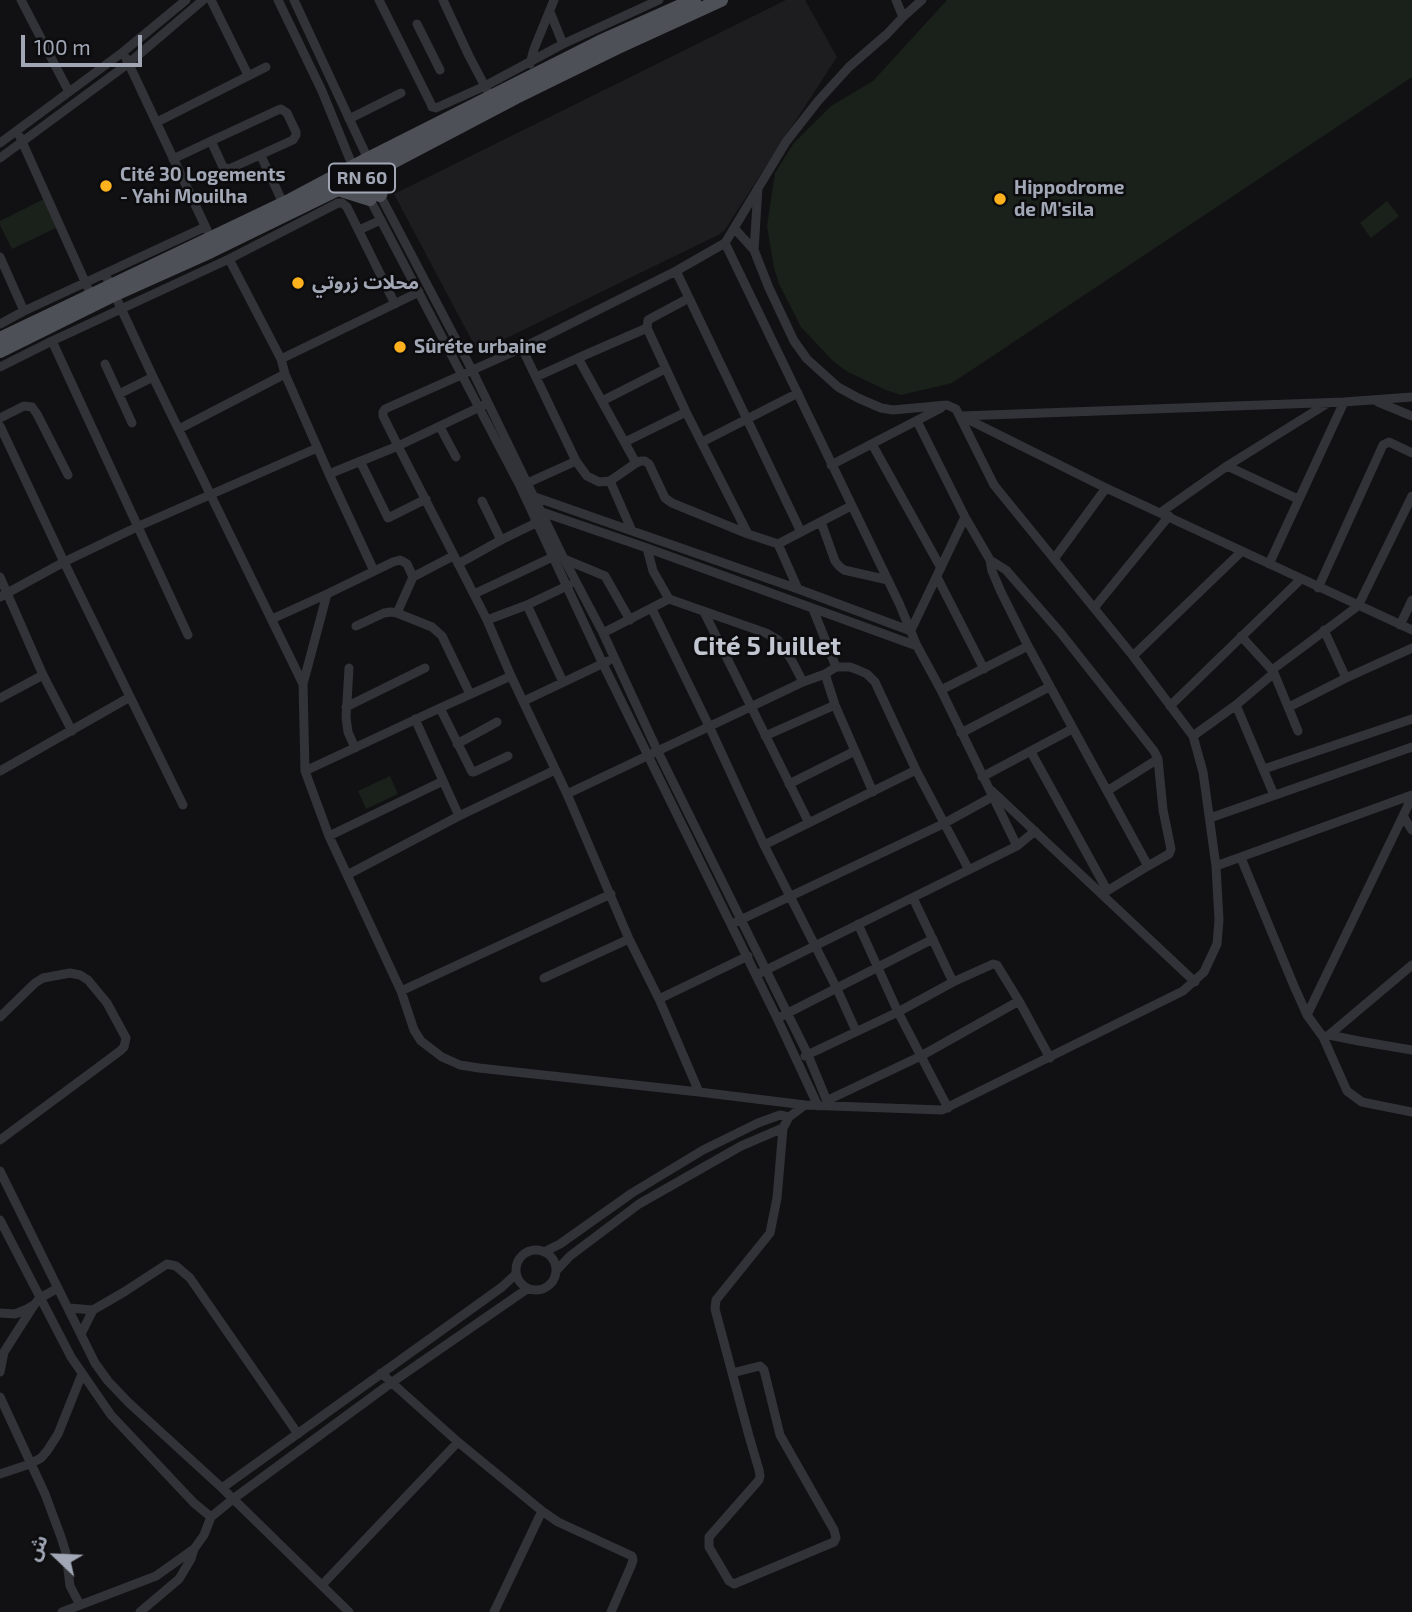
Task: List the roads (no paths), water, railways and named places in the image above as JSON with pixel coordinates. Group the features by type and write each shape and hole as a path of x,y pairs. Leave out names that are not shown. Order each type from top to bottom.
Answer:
{"main road":[{"name":"RN 60","path":"0,351 110,284 208,232 292,209 338,189 363,169 390,163 516,97 721,0"},
{"name":"RN 60","path":"0,339 88,289 211,251 363,169 488,92 526,79 686,2"},
{"path":"338,189 375,197 390,163"}],"street":[{"path":"21,0 69,92"},
{"path":"0,143 123,52 186,0"},
{"path":"0,158 129,63 203,0"},
{"path":"211,0 248,75"},
{"path":"278,0 375,197 472,370 484,405 560,556 603,663 653,754 761,972 787,1013 829,1103"},
{"path":"294,0 349,119 363,169"},
{"path":"379,0 432,107 438,108 488,92 563,44 659,0"},
{"path":"443,0 488,92"},
{"path":"526,79 554,0"},
{"path":"895,0 903,17"},
{"path":"699,1092 487,620 383,416 385,409 522,348 676,271 725,243 786,142 818,101 849,67 922,0"},
{"path":"550,12 563,44"},
{"path":"416,24 440,70"},
{"path":"123,52 208,232"},
{"path":"157,122 266,67"},
{"path":"349,119 401,93"},
{"path":"173,159 211,141 278,110 285,110 296,132 295,139 229,169 223,167 211,141"},
{"path":"0,324 24,311 88,289 16,131"},
{"path":"261,156 292,209"},
{"path":"754,250 759,187"},
{"path":"375,197 381,220 463,375 484,405"},
{"path":"0,367 229,259 292,209 341,203 347,207 395,304"},
{"path":"359,230 381,220"},
{"path":"734,229 754,250 794,341 807,359 838,387 881,408 893,410 947,405 961,416 994,485 1133,656 1193,736 1203,772 1216,866 1219,920 1217,944 1204,972 1183,992 948,1108 937,1110 829,1103"},
{"path":"725,243 1017,846"},
{"path":"0,257 24,311"},
{"path":"229,259 281,359 317,448 374,571"},
{"path":"676,271 802,532"},
{"path":"110,284 303,684"},
{"path":"281,359 419,292"},
{"path":"689,298 648,320 646,328 748,534"},
{"path":"536,377 646,328"},
{"path":"52,341 188,635"},
{"path":"522,348 576,461 587,476 599,482 610,481 645,461 665,498 672,503 778,544 851,506"},
{"path":"578,358 636,464"},
{"path":"106,364 132,423"},
{"path":"602,401 665,369"},
{"path":"179,429 285,374"},
{"path":"119,394 153,377"},
{"path":"702,442 797,393"},
{"path":"961,416 1412,397"},
{"path":"1374,400 1412,416"},
{"path":"1269,564 1344,401"},
{"path":"1094,608 1164,514 1227,466 1330,402"},
{"path":"329,474 398,446 484,405"},
{"path":"831,465 947,405"},
{"path":"0,418 24,406 32,407 68,475"},
{"path":"625,442 686,412"},
{"path":"961,416 1107,488 1412,630"},
{"path":"917,421 990,561 996,582 1049,687 1148,866"},
{"path":"0,426 183,805"},
{"path":"440,426 456,457"},
{"path":"1318,588 1383,445 1389,442 1412,453"},
{"path":"872,444 939,573 984,668"},
{"path":"4,595 139,526 317,448"},
{"path":"360,461 388,518 426,499"},
{"path":"524,484 576,461"},
{"path":"1227,466 1298,499"},
{"path":"610,481 632,531"},
{"path":"524,484 536,497 911,630"},
{"path":"1054,559 1107,488"},
{"path":"1193,736 1236,705 1324,630 1358,606 1412,496"},
{"path":"536,497 541,518"},
{"path":"482,501 501,540"},
{"path":"911,630 965,517"},
{"path":"397,613 413,577 501,540 541,518 643,547 918,646"},
{"path":"821,522 839,566 844,570 888,580"},
{"path":"643,536 643,547 661,588 669,599 766,633 778,640 803,682"},
{"path":"778,544 798,589"},
{"path":"1133,656 1242,551"},
{"path":"474,594 560,556 605,576 630,620"},
{"path":"272,620 400,560 407,564 413,577"},
{"path":"990,561 1006,570 1060,632 1150,744 1158,759 1169,854 1104,892"},
{"path":"0,577 4,595 72,731"},
{"path":"1170,706 1301,579"},
{"path":"487,620 571,584"},
{"path":"571,584 603,633 653,754"},
{"path":"810,593 809,608 836,667"},
{"path":"327,594 303,684 305,771 329,836 401,990 414,1030 421,1041 442,1057 460,1065 818,1106 829,1103 921,1056 1019,1001"},
{"path":"603,633 669,599"},
{"path":"1400,625 1412,600"},
{"path":"527,605 563,682"},
{"path":"652,609 856,1031"},
{"path":"704,612 809,823"},
{"path":"356,626 384,613 397,613 432,627 442,636 470,694"},
{"path":"1324,630 1346,678"},
{"path":"1241,636 1273,672 1298,731"},
{"path":"941,690 1028,646"},
{"path":"1289,707 1412,648"},
{"path":"524,701 615,658"},
{"path":"567,794 836,667 850,667 867,674 875,682 916,771 969,870"},
{"path":"349,668 346,707 348,732 355,748"},
{"path":"346,707 425,668"},
{"path":"825,674 835,705 873,792"},
{"path":"0,698 43,675"},
{"path":"305,771 511,676"},
{"path":"961,733 1049,687"},
{"path":"0,771 130,697"},
{"path":"765,736 835,705"},
{"path":"1236,705 1274,795"},
{"path":"440,708 470,769 474,772 508,756"},
{"path":"415,719 458,816"},
{"path":"1264,769 1412,719"},
{"path":"457,744 497,722"},
{"path":"982,777 1072,729"},
{"path":"1209,818 1412,747"},
{"path":"789,784 855,751"},
{"path":"1031,752 1104,892"},
{"path":"1107,791 1158,759"},
{"path":"347,875 458,816 555,770"},
{"path":"764,845 916,771"},
{"path":"329,836 443,781"},
{"path":"736,922 943,824 990,793"},
{"path":"990,793 1104,892 1195,982"},
{"path":"1216,866 1412,796"},
{"path":"1307,1014 1412,796"},
{"path":"1403,816 1412,830"},
{"path":"761,972 1017,846 1035,831"},
{"path":"1241,858 1294,986 1307,1014 1326,1036 1347,1091 1362,1102 1412,1112"},
{"path":"401,990 611,894"},
{"path":"913,898 953,982"},
{"path":"736,922 748,957 761,972 778,1018 818,1106"},
{"path":"858,924 898,1012 948,1108"},
{"path":"544,978 629,939"},
{"path":"778,1018 933,939"},
{"path":"659,999 748,957"},
{"path":"797,1060 994,964 1019,1001 1050,1058"},
{"path":"1326,1036 1410,970"},
{"path":"0,1017 35,983 43,978 70,972 88,980 107,1003 126,1038 120,1051 0,1140"},
{"path":"1326,1036 1412,1050"},
{"path":"732,1373 760,1366 764,1370 780,1435 836,1538 834,1542 734,1584 729,1581 709,1547 709,1537 760,1476 732,1373 715,1309 716,1300 770,1233 777,1198 783,1128 789,1117 805,1105"},
{"path":"544,1252 560,1244 632,1193 703,1150 758,1123 779,1115 789,1117"},
{"path":"556,1271 551,1258 544,1252 534,1250 525,1253 518,1260 516,1274 527,1289 546,1287 570,1256 639,1204 741,1146 783,1128"},
{"path":"0,1171 95,1363 108,1381 349,1612"},
{"path":"0,1220 37,1302 111,1415 132,1440 211,1517"},
{"path":"81,1334 93,1310 167,1264 176,1266 190,1278 298,1434"},
{"path":"222,1488 502,1287 516,1274"},
{"path":"0,1314 15,1314 58,1288"},
{"path":"140,1612 179,1579 211,1517 391,1383 527,1289"},
{"path":"0,1373 4,1352 37,1302"},
{"path":"69,1308 93,1310"},
{"path":"381,1373 457,1441 542,1511 558,1522 632,1556 634,1560 611,1612"},
{"path":"0,1474 30,1464 47,1451 58,1434 82,1374"},
{"path":"0,1397 45,1493 66,1553 70,1586 80,1605"},
{"path":"323,1585 457,1441"},
{"path":"494,1612 542,1511"},
{"path":"62,1612 156,1576 194,1549"}],"place":[{"name":"Cité 30 Logements - Yahi Mouilha","path":"106,186"},
{"name":"Hippodrome de M'sila","path":"1000,199"},
{"name":"محلات زروتي","path":"298,283"},
{"name":"Sûréte urbaine","path":"400,347"}],"district":[{"name":"Cité 5 Juillet","path":"767,646"}]}
